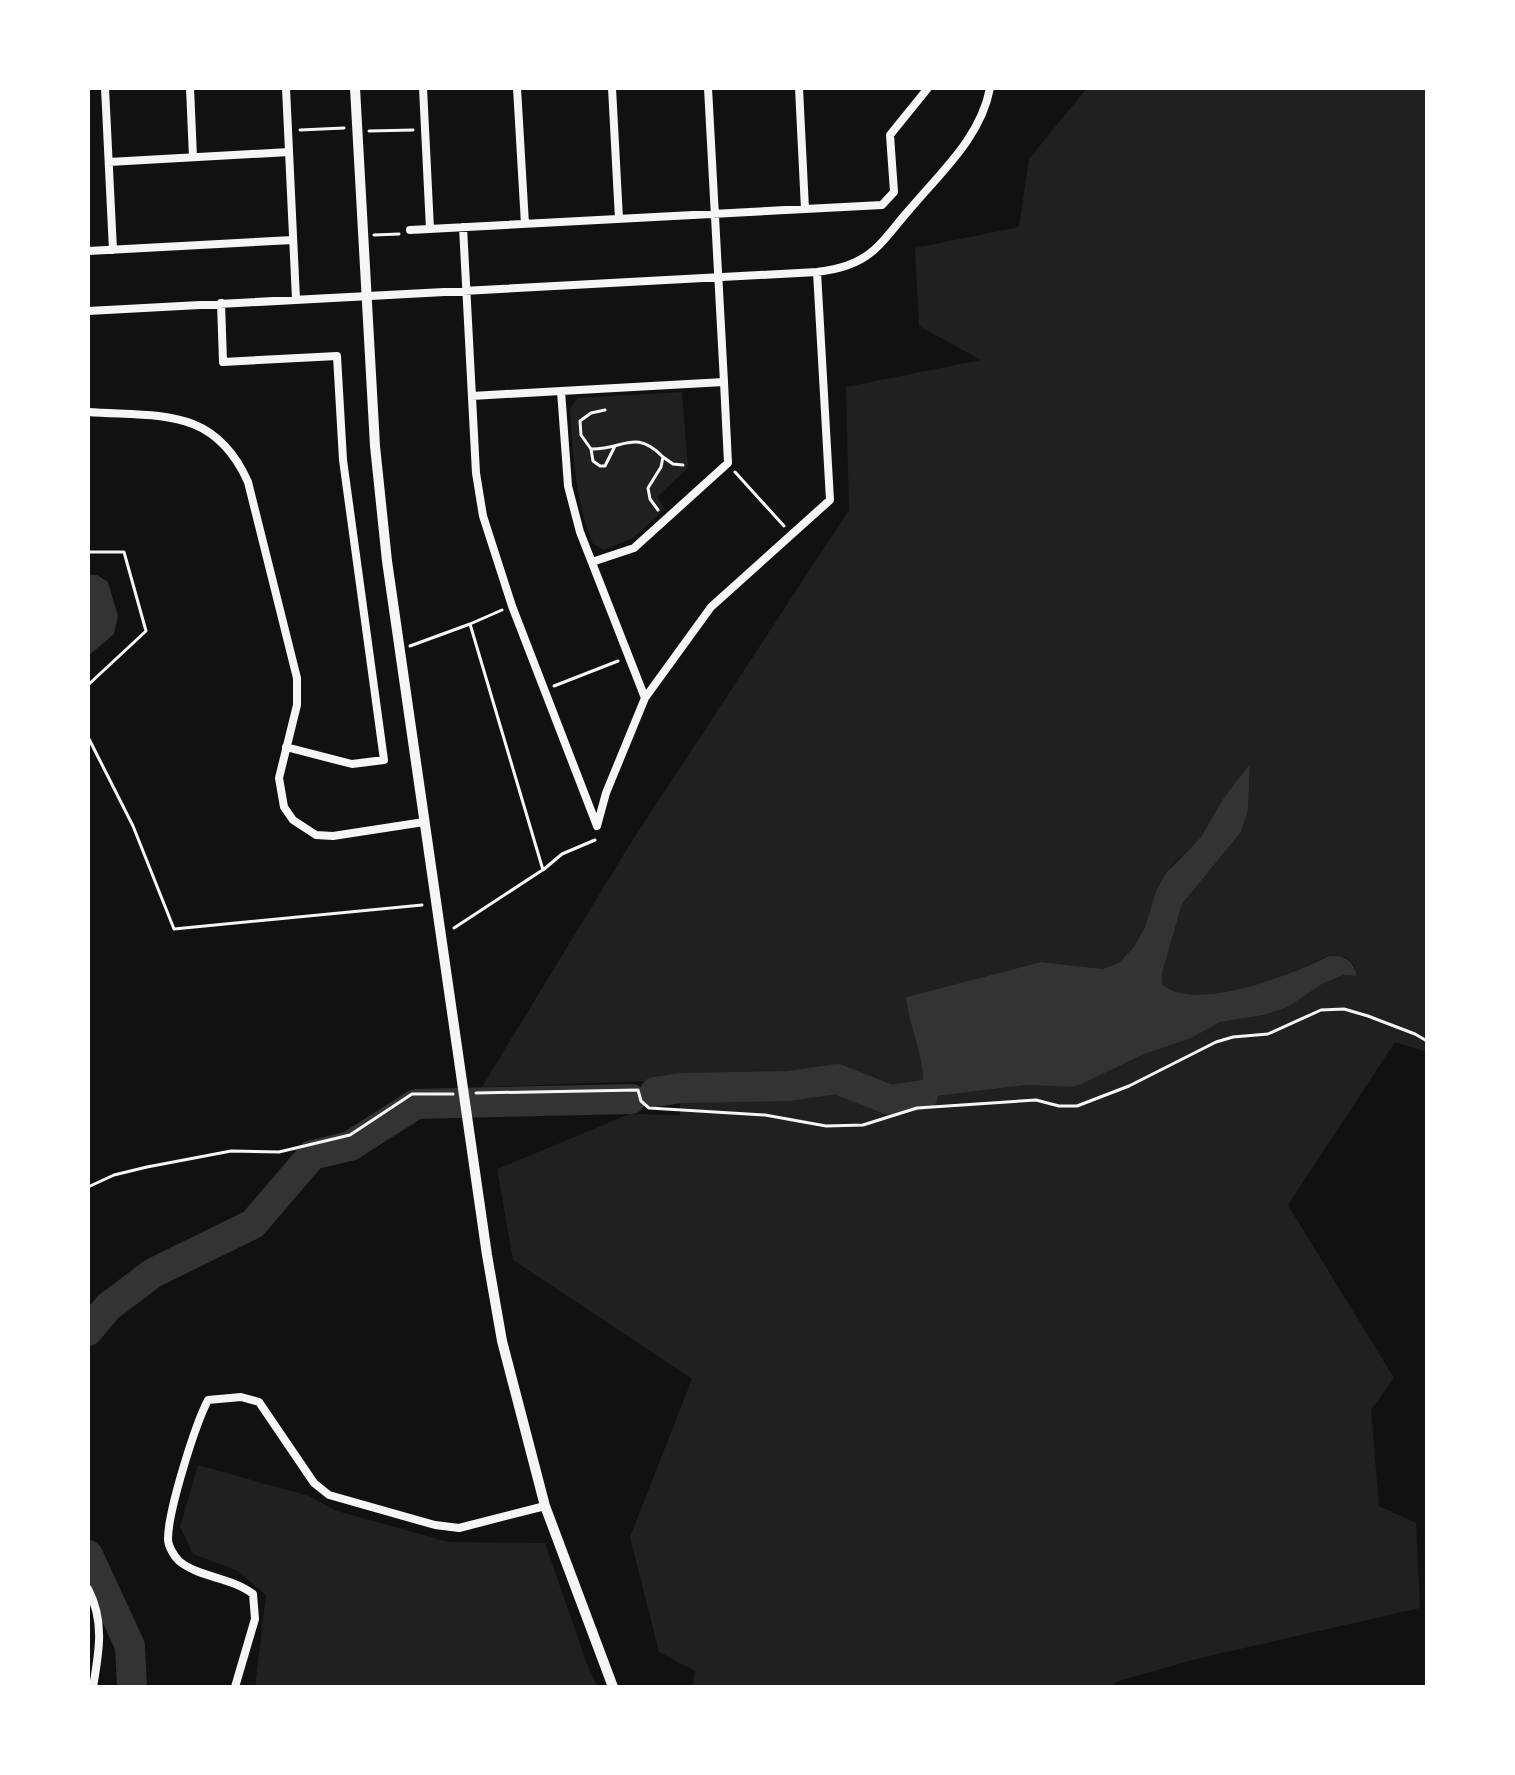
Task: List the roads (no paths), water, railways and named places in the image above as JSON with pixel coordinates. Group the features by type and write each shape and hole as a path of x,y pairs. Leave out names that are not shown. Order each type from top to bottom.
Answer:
{"street":[{"path":"105,88 113,250"},
{"path":"190,88 193,157"},
{"path":"286,88 296,299"},
{"path":"355,88 375,446 387,561 487,1255 502,1341 545,1506 613,1687"},
{"path":"423,88 430,229"},
{"path":"517,88 525,224"},
{"path":"612,88 619,219"},
{"path":"592,562 634,548 728,463 708,88"},
{"path":"799,88 805,209"},
{"path":"410,230 882,205 894,192 890,135 928,88"},
{"path":"88,311 817,272 847,267 873,251 975,130 986,110 990,88"},
{"path":"109,162 289,152"},
{"path":"463,227 476,473 483,516 512,606 597,826 606,793 645,698 711,607 830,500 817,272"},
{"path":"88,251 293,240"},
{"path":"221,303 223,362 337,356 343,460 384,760 352,764 286,747"},
{"path":"472,396 724,382"},
{"path":"561,391 568,486 580,532 645,698"},
{"path":"88,412 183,420 203,427 238,458 248,482 297,678 297,705 279,778 284,807 293,820 316,835 333,836 424,822"},
{"path":"235,1687 255,1619 253,1594 243,1586 196,1570 178,1560 168,1543 169,1526 199,1417 208,1400 241,1397 259,1402 314,1483 329,1495 435,1525 459,1528 545,1506"},
{"path":"88,1589 100,1621 93,1687"}],"waterway":[{"path":"655,1092 681,1088 789,1086 837,1079 890,1100 923,1095"},
{"path":"88,1331 108,1307 153,1273 253,1224 312,1155 350,1146 416,1104 631,1099"},
{"path":"88,1555 130,1646 132,1687"}]}
